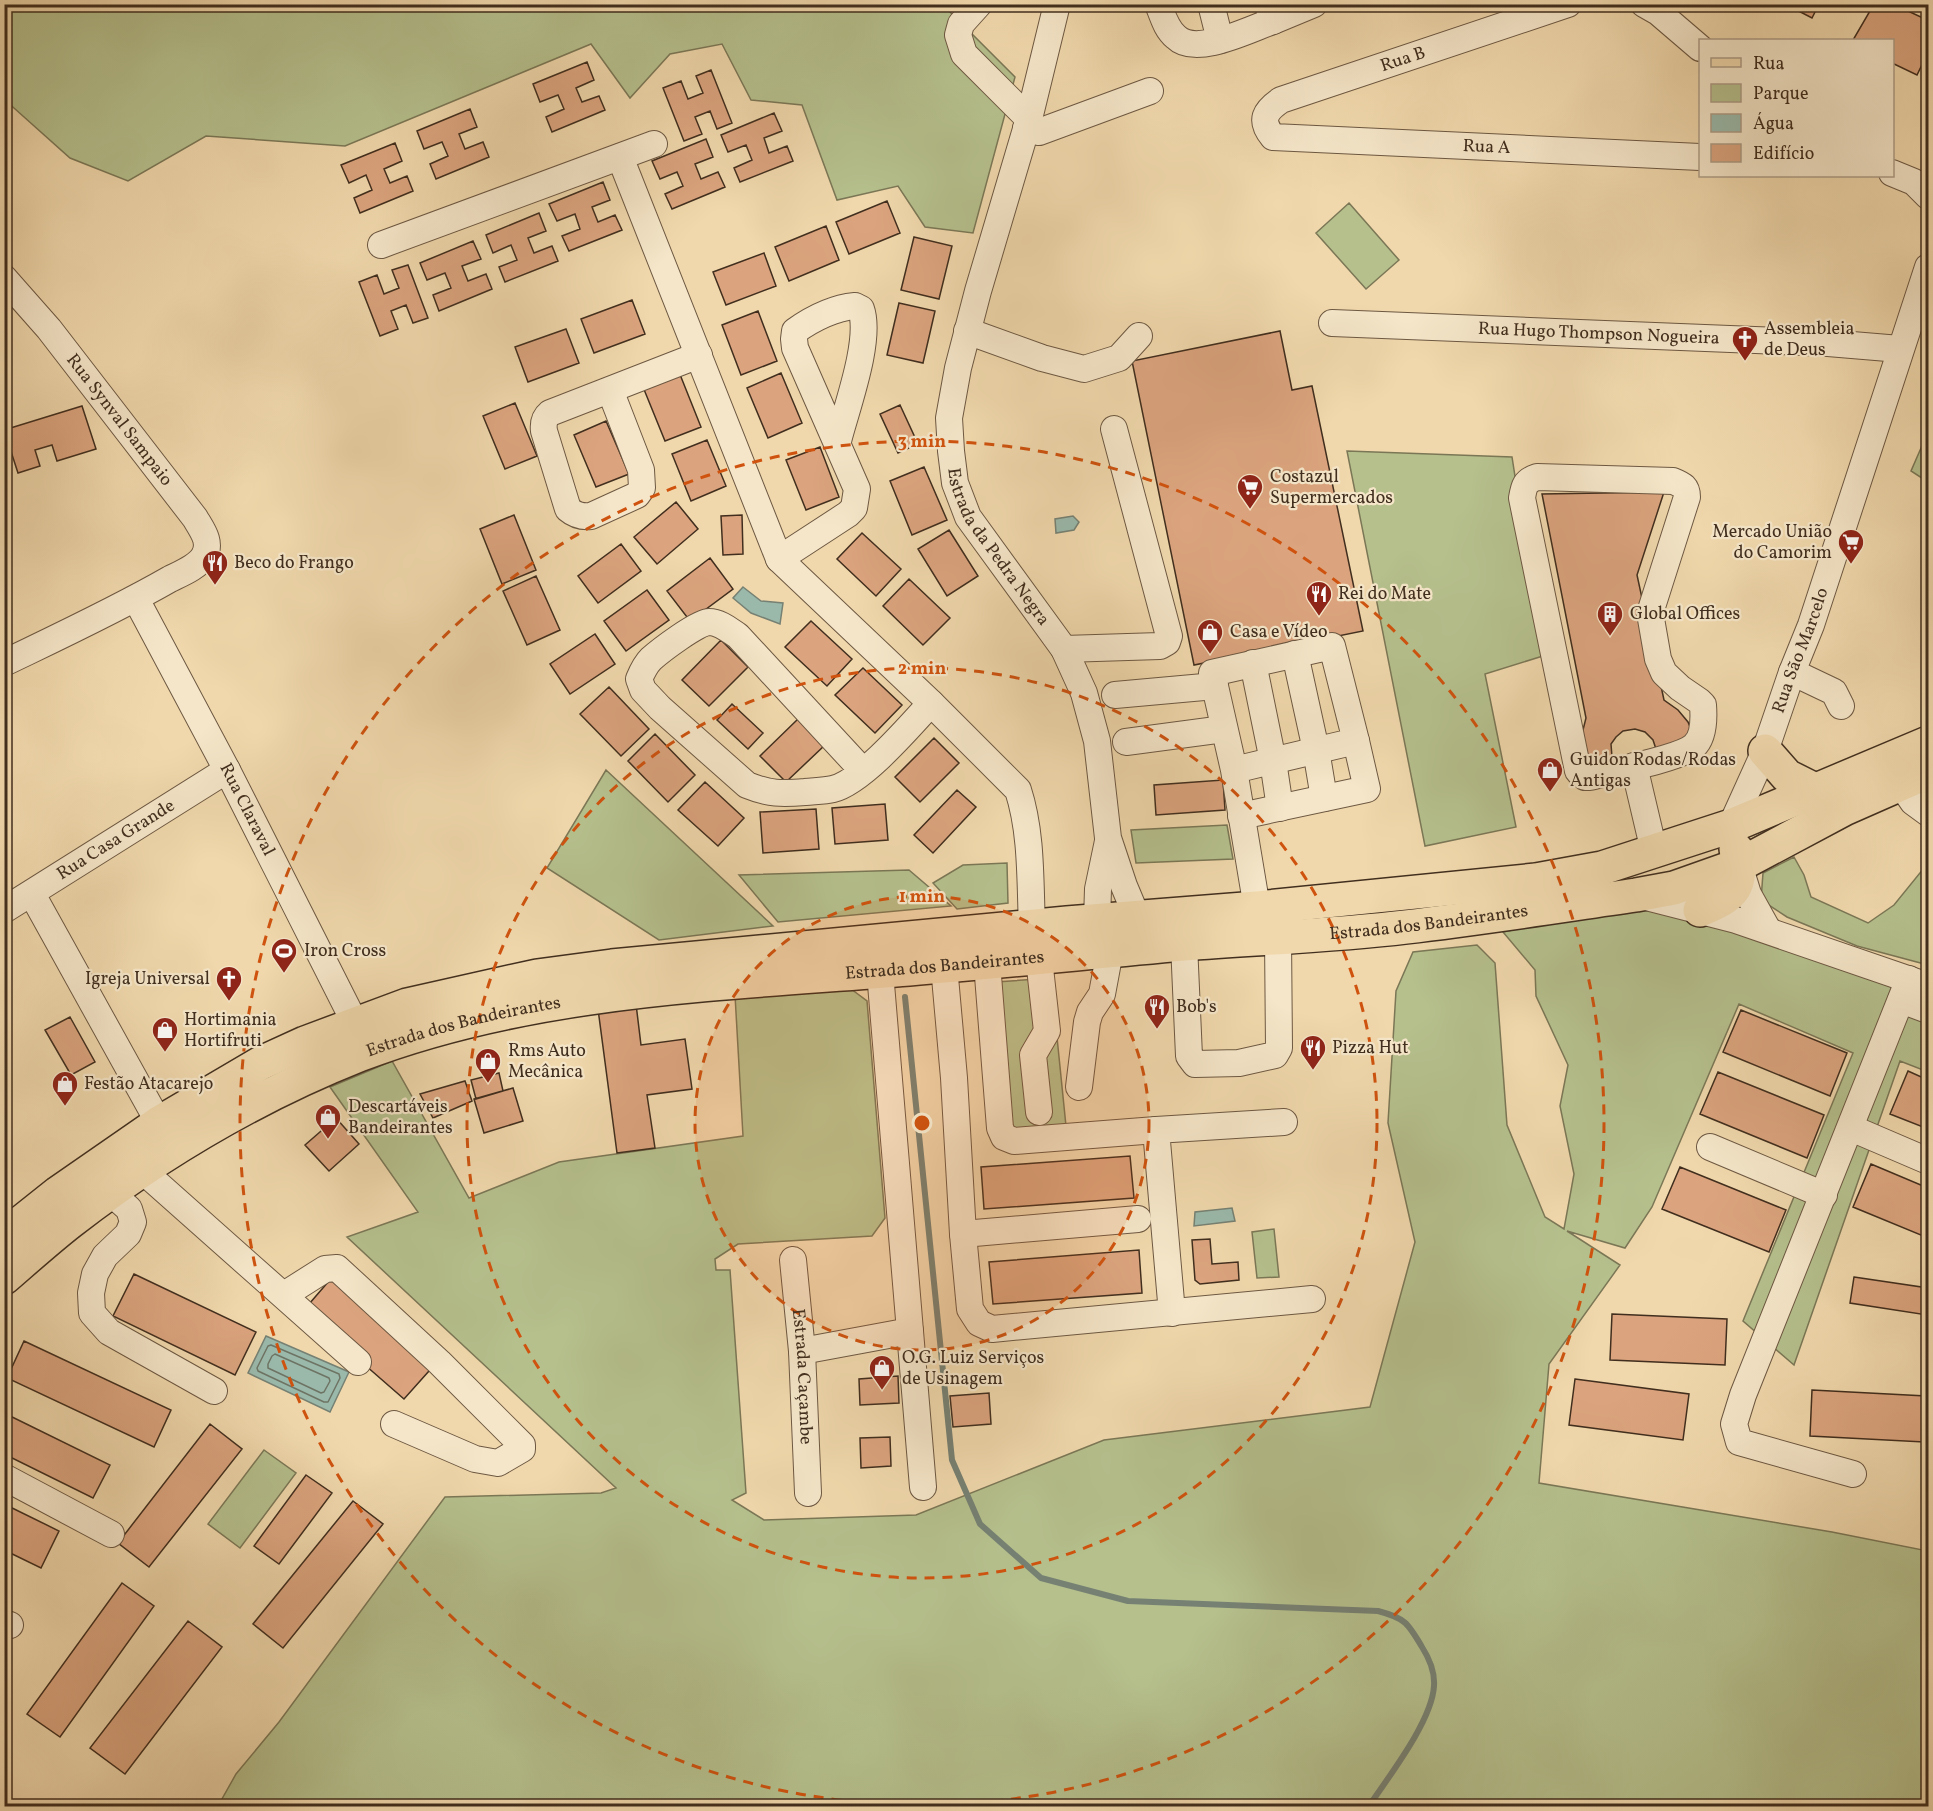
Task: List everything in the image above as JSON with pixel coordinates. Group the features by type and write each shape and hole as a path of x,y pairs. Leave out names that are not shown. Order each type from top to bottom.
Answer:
{"main road":[{"name":"Estrada dos Bandeirantes","path":"4,1236 58,1193 159,1123 261,1064 305,1043 407,1005 537,976 624,965 1257,908 1536,880 1602,868 1731,826 1929,743"},
{"path":"1765,751 1787,776 1817,791"},
{"name":"Estrada dos Bandeirantes","path":"4,1278 70,1222 173,1149 265,1097 360,1055 504,1013 569,1000 684,988 1184,944 1402,928 1636,895 1674,888 1739,865 1844,809 1915,777"},
{"path":"1700,910 1718,903 1734,891 1739,865 1731,826"},
{"path":"4,1204 58,1193"}],"street":[{"path":"979,4 961,24 958,35 964,54 1028,124 1039,132 1150,91"},
{"name":"Estrada da Pedra Negra","path":"1057,4 1028,124 978,291 958,368 949,418 955,483 968,517 1064,650 1084,693 1097,741 1108,838 1137,917"},
{"path":"1158,4 1168,30 1178,40 1195,46 1220,40 1271,13 1314,4"},
{"path":"1211,4 1220,40"},
{"name":"Rua B","path":"1273,136 1265,126 1265,118 1272,107 1281,100 1568,4"},
{"path":"1644,4 1658,12 1699,46"},
{"name":"Rua A","path":"1273,136 1699,156"},
{"path":"381,245 654,144"},
{"path":"620,158 779,559 1018,790 1026,825 1032,927"},
{"path":"1894,173 1914,182 1929,196"},
{"name":"Rua São Marcelo","path":"1731,826 1765,751 1811,625 1900,349 1929,267"},
{"name":"Rua Synval Sampaio","path":"4,278 48,329 206,535 204,557 192,567 136,598"},
{"path":"779,559 854,508 857,489 838,441 795,348 794,334 805,324 829,313 855,306 861,309 864,317 864,334 838,441"},
{"name":"Rua Hugo Thompson Nogueira","path":"1332,323 1828,343 1900,349"},
{"path":"968,331 1042,358 1084,369 1119,358 1138,336"},
{"path":"610,390 641,470 642,488 636,495 591,516 574,514 568,509 544,431 543,423 546,416 550,413 699,355"},
{"path":"1064,650 1160,646 1167,642 1169,636 1114,429"},
{"path":"1537,477 1673,481 1687,489 1687,498 1650,613 1658,659 1664,674 1703,705 1702,725 1700,737 1694,746 1642,764 1590,777 1585,777 1578,771 1522,498 1525,484 1529,480 1537,477"},
{"path":"4,663 136,598"},
{"name":"Rua Claraval","path":"136,598 227,770 355,1023"},
{"path":"863,771 738,636 719,624 707,622 689,631 651,659 639,679 643,690 660,708 747,784 764,792 781,794 835,788 863,771 931,704"},
{"path":"1241,816 1367,789 1332,646 1212,673 1234,770 1241,816 1257,908"},
{"path":"1295,654 1324,798"},
{"path":"1253,663 1280,808"},
{"path":"1792,672 1834,692 1841,706"},
{"path":"1115,695 1215,686"},
{"path":"1126,742 1224,729"},
{"path":"1234,770 1356,741"},
{"path":"1642,764 1662,849"},
{"name":"Rua Casa Grande","path":"4,910 227,770"},
{"path":"1915,777 1913,802 1929,813"},
{"name":"Estrada da Pedra Negra","path":"1097,921 1098,889 1108,838"},
{"path":"1739,865 1748,894 1768,930"},
{"path":"32,894 159,1123"},
{"path":"1636,895 1700,910 1768,930 1913,988 1929,1010"},
{"path":"1184,944 1189,1056 1195,1064 1239,1063 1275,1054 1279,1048 1278,937"},
{"path":"1079,1087 1087,1022 1090,1012 1102,994 1110,951"},
{"path":"1039,958 1047,1031 1033,1055 1039,1112"},
{"path":"987,963 1000,1128 1004,1137 1014,1141 1284,1122"},
{"path":"944,966 954,1078 969,1309 979,1323 992,1329 1312,1299"},
{"path":"880,972 923,1487"},
{"path":"1854,1474 1739,1442 1734,1424 1746,1387 1851,1128 1913,988"},
{"path":"1851,1128 1929,1161"},
{"path":"1156,1130 1172,1313"},
{"path":"1710,1147 1824,1195"},
{"path":"143,1171 358,1362"},
{"path":"111,1193 129,1209 133,1222 128,1234 105,1256 95,1274 91,1293 92,1313 109,1332 214,1391"},
{"path":"963,1234 1138,1219"},
{"name":"Estrada Caçambe","path":"793,1260 802,1351 808,1493"},
{"path":"284,1295 325,1269 338,1268 439,1362 522,1445 522,1449 498,1463 475,1459 394,1424"},
{"path":"802,1351 910,1331"},
{"path":"4,1477 111,1534"}],"green space":[{"path":"5,4 943,5 1015,77 973,233 925,227 898,186 837,200 802,105 751,100 722,44 670,54 630,98 591,44 345,146 206,136 128,181 70,158 5,100"},
{"path":"1349,203 1399,260 1366,289 1316,233"},
{"path":"1928,432 1928,482 1911,471"},
{"path":"1347,451 1512,457 1543,656 1485,674 1516,827 1425,846"},
{"path":"606,770 773,926 659,940 547,868"},
{"path":"1227,825 1233,859 1136,863 1131,830"},
{"path":"1794,857 1804,875 1811,897 1868,923 1894,905 1928,863 1928,965 1857,946 1787,917 1761,900 1763,873"},
{"path":"1007,863 1008,903 957,909 933,883 963,865"},
{"path":"909,870 951,906 778,922 739,875"},
{"path":"1647,907 1707,917 1928,993 1928,1072 1900,1061 1794,1365 1743,1321 1853,1053 1739,1004 1652,1207 1625,1248 1567,1231 1620,1265 1549,1364 1539,1483 1832,1532 1928,1551 1928,1806 218,1806 236,1774 279,1722 445,1497 601,1493 616,1488 347,1237 418,1212 330,1087 392,1061 469,1198 559,1162 743,1136 735,995 851,989 867,1001 885,1218 872,1236 738,1244 715,1259 716,1270 730,1270 746,1493 732,1500 764,1520 916,1515 1104,1440 1370,1407 1415,1242 1388,1123 1396,991 1413,952 1477,945 1495,963 1507,1125 1545,1217 1564,1229 1574,1174 1560,1106 1568,1065 1536,996 1535,970 1503,932 1607,910"},
{"path":"1051,978 1066,1126 1013,1132 996,982"},
{"path":"1274,1229 1279,1277 1257,1278 1252,1232"},
{"path":"264,1450 296,1473 240,1548 208,1524"}],"water":[{"path":"1073,516 1079,522 1074,530 1056,533 1055,519"},
{"path":"743,587 761,601 783,603 780,624 751,613 733,598"},
{"path":"1232,1208 1235,1221 1194,1226 1195,1212"},
{"path":"266,1336 349,1372 330,1412 248,1373"}],"building":[{"path":"1785,4 1819,4 1812,18"},
{"path":"1874,4 1893,4 1925,19 1928,12 1928,52 1917,75 1894,64 1894,39 1854,39"},
{"path":"587,62 594,80 576,88 582,102 599,96 605,110 552,132 546,117 564,109 558,95 540,102 533,84"},
{"path":"711,70 732,123 717,129 710,111 695,117 702,134 684,141 663,88 681,81 688,99 703,93 696,76"},
{"path":"470,109 477,127 459,134 465,149 483,142 489,157 436,179 430,164 448,156 442,142 424,149 417,131"},
{"path":"774,113 782,131 764,138 769,153 787,146 793,161 740,182 734,168 752,160 746,145 728,152 721,135"},
{"path":"706,139 713,157 695,164 701,179 718,172 725,187 672,209 665,194 683,186 677,172 660,179 652,161"},
{"path":"395,143 402,161 384,169 390,183 407,176 413,191 360,213 354,198 372,190 366,175 349,183 341,165"},
{"path":"603,182 610,200 592,207 598,222 615,215 622,230 569,251 562,236 580,229 575,214 557,221 549,204"},
{"path":"887,201 900,233 849,254 836,222"},
{"path":"539,213 546,231 528,238 534,253 552,246 558,261 505,282 499,267 517,260 511,245 493,253 486,235"},
{"path":"826,226 839,260 789,281 775,247"},
{"path":"914,237 952,246 939,299 901,290"},
{"path":"473,241 481,259 462,266 468,281 486,274 492,289 439,311 433,295 451,288 445,273 427,280 420,263"},
{"path":"764,253 776,286 726,305 713,272"},
{"path":"408,265 428,318 413,323 406,305 391,311 398,329 380,336 359,282 377,275 384,294 399,288 392,270"},
{"path":"632,300 645,334 594,353 581,319"},
{"path":"899,303 935,311 923,363 887,355"},
{"path":"758,311 777,361 741,375 722,325"},
{"path":"566,329 579,363 528,382 515,347"},
{"name":"Costazul Supermercados","path":"1280,331 1292,390 1312,386 1363,631 1194,665 1132,361"},
{"path":"679,372 701,427 665,441 643,387"},
{"path":"781,373 802,423 768,438 747,388"},
{"path":"515,403 537,456 505,469 483,416"},
{"path":"900,405 918,444 898,453 880,414"},
{"path":"82,406 96,449 57,461 52,445 35,450 40,466 18,473 4,430"},
{"path":"606,421 629,474 596,487 574,435"},
{"path":"707,440 726,486 691,501 672,454"},
{"path":"820,447 839,497 806,510 786,460"},
{"path":"924,467 947,520 912,535 890,481"},
{"name":"Global Offices","path":"1664,492 1637,575 1664,700 1678,710 1688,722 1695,739 1656,749 1653,740 1645,732 1635,729 1623,731 1611,744 1612,757 1579,762 1579,746 1586,718 1542,494"},
{"path":"676,502 698,529 657,564 634,537"},
{"path":"514,515 536,570 502,584 480,529"},
{"path":"742,515 743,554 723,555 721,516"},
{"path":"949,530 978,576 947,596 918,549"},
{"path":"862,533 901,569 876,596 837,559"},
{"path":"621,544 641,571 598,603 578,576"},
{"path":"710,558 733,589 690,621 667,591"},
{"path":"536,576 560,630 527,645 503,591"},
{"path":"909,579 950,618 923,645 883,606"},
{"path":"647,590 669,620 626,651 604,621"},
{"path":"811,621 852,659 827,686 785,647"},
{"path":"595,634 615,664 570,694 550,664"},
{"path":"721,640 748,667 709,706 682,680"},
{"path":"863,668 902,705 875,733 835,695"},
{"path":"609,687 649,729 621,756 580,714"},
{"path":"732,704 763,733 748,749 717,720"},
{"path":"799,718 825,745 786,782 760,756"},
{"path":"655,734 695,775 668,802 628,761"},
{"path":"934,738 959,763 920,802 895,777"},
{"path":"1223,780 1225,810 1156,815 1154,785"},
{"path":"705,782 744,818 718,846 678,810"},
{"path":"957,790 976,807 933,853 914,835"},
{"path":"885,804 888,840 835,844 832,808"},
{"path":"816,809 819,849 763,853 760,812"},
{"path":"636,1004 641,1045 685,1039 692,1089 647,1095 655,1148 617,1153 598,1009"},
{"path":"1741,1010 1847,1053 1830,1096 1723,1052"},
{"path":"70,1017 95,1062 71,1075 45,1030"},
{"path":"1908,1071 1928,1080 1928,1129 1890,1114"},
{"path":"1718,1072 1824,1115 1807,1158 1700,1114"},
{"path":"499,1073 503,1091 476,1099 471,1080"},
{"path":"465,1081 472,1101 433,1118 420,1094"},
{"path":"513,1088 523,1121 484,1133 474,1099"},
{"path":"336,1118 359,1144 329,1171 305,1145"},
{"path":"1130,1156 1134,1198 984,1209 981,1167"},
{"path":"1871,1164 1928,1188 1928,1238 1853,1207"},
{"path":"1680,1167 1786,1210 1769,1252 1662,1209"},
{"path":"1210,1239 1212,1264 1238,1262 1239,1280 1200,1284 1195,1280 1192,1240"},
{"path":"1139,1250 1142,1293 993,1304 989,1262"},
{"path":"134,1274 256,1332 235,1375 113,1316"},
{"path":"335,1274 437,1362 404,1399 303,1311"},
{"path":"1854,1277 1928,1288 1927,1315 1850,1303"},
{"path":"1612,1314 1727,1319 1725,1365 1610,1360"},
{"path":"24,1341 171,1410 154,1447 7,1378"},
{"path":"898,1376 899,1403 860,1405 859,1379"},
{"path":"1575,1379 1689,1394 1683,1440 1569,1425"},
{"path":"1812,1390 1926,1396 1924,1442 1810,1436"},
{"path":"989,1393 991,1424 953,1427 950,1396"},
{"path":"4,1413 110,1465 93,1498 4,1454"},
{"path":"210,1424 242,1449 149,1567 118,1543"},
{"path":"890,1437 891,1466 861,1468 860,1438"},
{"path":"306,1475 332,1493 279,1564 254,1546"},
{"path":"353,1501 383,1524 283,1648 253,1624"},
{"path":"4,1504 59,1531 41,1568 4,1550"},
{"path":"122,1583 154,1606 60,1737 27,1714"},
{"path":"188,1621 222,1647 125,1774 90,1748"}],"waterway":[{"path":"905,997 952,1460 980,1524 1041,1578 1128,1601 1378,1611 1400,1619 1413,1632 1427,1656 1434,1686 1426,1715 1418,1731 1369,1806"}],"place":[{"name":"Assembleia de Deus","path":"1745,362"},
{"name":"Costazul Supermercados","path":"1250,510"},
{"name":"Mercado União do Camorim","path":"1851,565"},
{"name":"Beco do Frango","path":"215,586"},
{"name":"Rei do Mate","path":"1319,617"},
{"name":"Global Offices","path":"1610,637"},
{"name":"Casa e Vídeo","path":"1210,655"},
{"name":"Guidon Rodas/Rodas Antigas","path":"1550,793"},
{"name":"Iron Cross","path":"284,974"},
{"name":"Igreja Universal","path":"229,1002"},
{"name":"Bob's","path":"1157,1030"},
{"name":"Hortimania Hortifruti","path":"165,1053"},
{"name":"Pizza Hut","path":"1313,1071"},
{"name":"Rms Auto Mecânica","path":"488,1084"},
{"name":"Festão Atacarejo","path":"65,1107"},
{"name":"Descartáveis Bandeirantes","path":"328,1140"},
{"name":"O.G. Luiz Serviços de Usinagem","path":"882,1391"}]}
